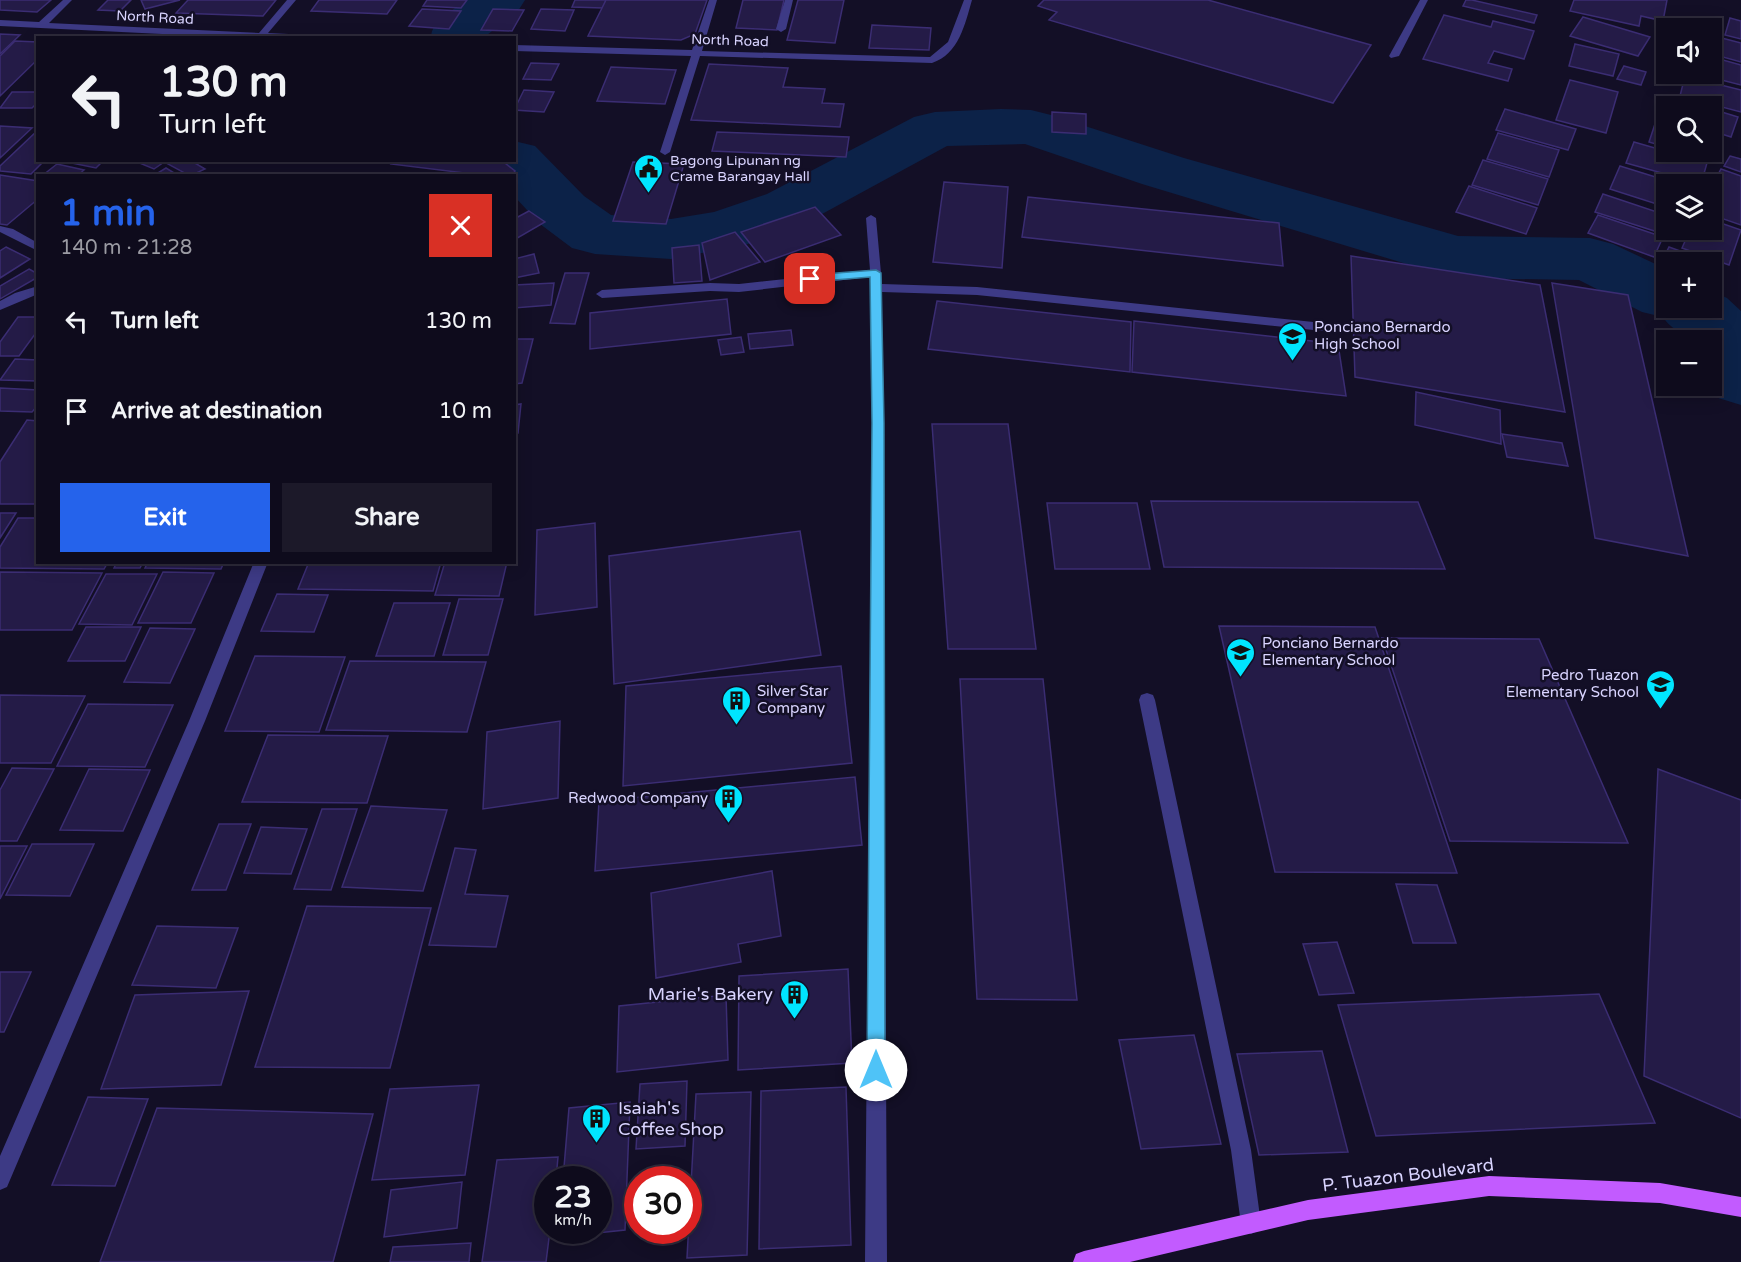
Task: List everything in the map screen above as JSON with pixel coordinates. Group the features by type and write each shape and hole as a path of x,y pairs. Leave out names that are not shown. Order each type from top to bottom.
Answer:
{"main road":[{"name":"P. Tuazon Boulevard","path":"1084,1262 1308,1210 1489,1186 1660,1193 1741,1207"}],"street":[{"path":"41,25 68,0"},
{"path":"262,35 291,0"},
{"path":"665,152 714,0"},
{"path":"781,29 789,0"},
{"name":"North Road","path":"516,48 932,60 944,56 956,37 968,0"},
{"path":"1394,56 1424,0"},
{"name":"North Road","path":"0,22 278,36"},
{"path":"871,218 875,281 878,423 876,1262"},
{"path":"0,229 9,231 36,247"},
{"path":"602,294 710,287 739,288 875,281 1323,327"},
{"path":"0,306 36,291"},
{"path":"0,1180 197,722 260,564"},
{"path":"1147,700 1241,1150 1251,1224"}],"building":[{"path":"0,0 51,0 37,12 0,10"},
{"path":"108,0 131,0 120,11 98,10"},
{"path":"141,0 180,0 145,9"},
{"path":"188,0 276,0 263,16 176,13"},
{"path":"319,0 397,0 387,14 311,11"},
{"path":"427,0 467,0 461,8 423,6"},
{"path":"575,0 606,0 603,8 572,7"},
{"path":"606,0 707,0 695,34 681,40 588,36"},
{"path":"743,0 784,0 777,30 736,28"},
{"path":"798,0 844,0 835,43 787,40"},
{"path":"1044,0 1208,0 1371,45 1333,103 1049,20 1057,12 1038,6"},
{"path":"1466,0 1537,15 1534,23 1463,6"},
{"path":"1574,0 1667,0 1664,18 1656,19 1641,16 1639,26 1570,11"},
{"path":"422,9 461,11 449,29 409,26"},
{"path":"493,9 524,10 512,31 481,30"},
{"path":"541,9 574,10 565,31 531,29"},
{"path":"1444,15 1491,27 1493,21 1534,31 1524,59 1494,51 1488,63 1512,69 1508,81 1423,59"},
{"path":"1583,17 1650,37 1638,56 1570,36"},
{"path":"1730,18 1741,21 1741,39 1725,35"},
{"path":"872,25 931,28 929,50 869,48"},
{"path":"0,34 20,35 0,54"},
{"path":"1722,38 1741,43 1741,62 1722,57"},
{"path":"15,41 36,42 36,61 0,96 0,56"},
{"path":"1575,44 1619,54 1613,76 1569,66"},
{"path":"1722,60 1741,65 1741,85 1722,80"},
{"path":"531,63 559,64 551,80 523,79"},
{"path":"709,64 788,68 783,87 825,89 822,103 844,104 840,127 691,120"},
{"path":"1624,66 1646,72 1641,85 1617,79"},
{"path":"611,67 676,70 665,104 597,101"},
{"path":"1570,80 1618,92 1606,133 1556,120"},
{"path":"1683,84 1717,84 1741,90 1741,112 1722,107 1722,96 1680,96"},
{"path":"524,90 554,92 544,112 516,110"},
{"path":"12,92 36,92 36,104 32,108 0,108"},
{"path":"1505,109 1576,129 1568,150 1496,130"},
{"path":"1052,112 1086,114 1086,134 1052,132"},
{"path":"1722,112 1738,117 1731,137 1722,134"},
{"path":"1656,121 1656,144 1649,142"},
{"path":"0,126 32,128 0,158"},
{"path":"36,132 36,162 43,162 31,174 0,171 0,166"},
{"path":"717,132 849,137 846,157 712,151"},
{"path":"1498,133 1559,150 1549,177 1487,159"},
{"path":"1634,142 1656,148 1656,162 1707,163 1704,174 1665,174 1626,163"},
{"path":"1730,156 1741,159 1741,172 1724,166"},
{"path":"1483,160 1548,179 1538,205 1472,185"},
{"path":"67,162 102,162 96,168"},
{"path":"137,162 164,162 154,169"},
{"path":"193,162 205,169 194,174 186,174 166,163"},
{"path":"392,162 504,162 515,171 513,174 473,174 391,164"},
{"name":"Bagong Lipunan ng Crame Barangay Hall","path":"633,162 684,164 666,224 613,221"},
{"path":"57,164 84,170 79,174 44,174"},
{"path":"1620,166 1656,177 1656,204 1610,189"},
{"path":"166,168 176,174 156,174"},
{"path":"1721,169 1741,176 1741,225 1722,218 1722,174 1718,174"},
{"path":"0,175 36,181 36,201 7,225 0,224"},
{"path":"944,182 1008,187 1002,268 933,262"},
{"path":"1469,186 1537,208 1526,234 1456,212"},
{"path":"1603,194 1656,212 1656,232 1595,212"},
{"path":"1028,197 1279,223 1283,266 1022,237"},
{"path":"815,207 841,235 765,262 741,232"},
{"path":"529,211 545,222 516,239 516,218"},
{"path":"1598,215 1656,235 1656,240 1662,240 1654,257 1588,233"},
{"path":"1722,223 1741,230 1729,265 1722,262 1722,252 1693,252 1682,248 1686,240 1722,240"},
{"path":"735,232 760,262 710,280 702,243"},
{"path":"699,245 702,281 674,283 672,248"},
{"path":"6,247 30,259 0,278 0,251"},
{"path":"1669,247 1683,252 1666,252"},
{"path":"534,254 539,273 516,278 516,258"},
{"path":"1351,256 1540,285 1565,412 1355,377"},
{"path":"29,269 36,273 36,278 0,299 0,286"},
{"path":"565,273 589,273 575,324 550,323"},
{"path":"554,283 551,305 516,308 516,285"},
{"path":"1552,283 1628,295 1688,556 1595,538"},
{"path":"727,299 731,334 590,349 590,313"},
{"path":"937,301 1131,322 1130,372 928,349"},
{"path":"18,317 36,317 36,333 19,356 0,356 0,342"},
{"path":"1134,321 1338,344 1346,396 1132,372"},
{"path":"791,330 793,345 750,349 748,334"},
{"path":"741,337 744,352 721,355 718,340"},
{"path":"516,339 533,339 522,383 516,384"},
{"path":"15,359 36,360 36,381 0,380"},
{"path":"0,388 36,390 36,407 32,412 0,411"},
{"path":"1416,392 1500,410 1501,444 1415,425"},
{"path":"521,404 518,433 516,433 516,405"},
{"path":"27,420 36,421 36,504 0,504 0,462"},
{"path":"932,424 1008,424 1036,649 948,649"},
{"path":"1502,434 1562,443 1568,466 1507,457"},
{"path":"1151,501 1418,502 1445,569 1164,567"},
{"path":"1047,503 1137,503 1150,569 1055,569"},
{"path":"0,513 16,513 0,538"},
{"path":"18,518 36,518 36,564 107,564 104,569 0,568 0,547"},
{"path":"595,523 597,607 535,615 537,530"},
{"path":"800,531 821,655 614,684 609,556"},
{"path":"116,564 142,564 140,568 114,568"},
{"path":"147,564 223,564 221,569 145,568"},
{"path":"308,564 440,564 433,591 298,589"},
{"path":"444,564 507,564 499,596 435,595"},
{"path":"0,572 102,573 72,630 0,630"},
{"path":"163,572 214,573 191,623 138,623"},
{"path":"106,574 157,574 132,625 79,624"},
{"path":"277,594 328,595 314,632 261,631"},
{"path":"459,599 503,599 488,655 443,655"},
{"path":"394,603 450,603 434,656 376,656"},
{"path":"1219,626 1375,627 1457,873 1275,872"},
{"path":"86,627 141,627 125,661 68,661"},
{"path":"150,628 195,629 170,683 124,682"},
{"path":"1382,638 1539,639 1628,843 1450,841"},
{"path":"255,656 345,657 319,732 225,731"},
{"path":"350,661 486,662 467,732 326,730"},
{"name":"Silver Star Company","path":"841,666 852,763 623,786 626,686"},
{"path":"960,679 1043,679 1077,1000 977,999"},
{"path":"0,695 85,696 51,763 0,763"},
{"path":"88,704 173,705 145,767 57,766"},
{"path":"560,721 558,798 483,809 487,732"},
{"path":"268,735 388,736 367,803 242,802"},
{"path":"12,768 54,769 17,841 0,841 0,790"},
{"path":"89,769 150,770 123,831 60,830"},
{"path":"1658,769 1741,800 1741,1118 1644,1076"},
{"name":"Redwood Company","path":"855,777 862,845 595,871 599,801"},
{"path":"371,806 447,810 423,891 342,887"},
{"path":"322,809 357,809 331,890 294,889"},
{"path":"219,824 251,824 226,890 192,890"},
{"path":"261,827 307,829 291,874 244,873"},
{"path":"32,844 94,844 70,896 6,895"},
{"path":"0,846 27,846 0,899"},
{"path":"455,848 476,850 465,894 508,896 496,947 429,945"},
{"path":"772,871 781,936 738,944 741,962 656,978 651,893"},
{"path":"1396,884 1437,885 1456,943 1413,943"},
{"path":"307,906 431,908 390,1068 255,1067"},
{"path":"157,926 238,928 216,988 132,985"},
{"path":"1337,942 1354,993 1319,995 1303,944"},
{"name":"Marie's Bakery","path":"848,969 852,1063 738,1070 739,976"},
{"path":"0,972 31,972 4,1032 0,1032"},
{"path":"249,991 221,1085 101,1089 135,995"},
{"path":"1599,994 1655,1123 1376,1136 1338,1005"},
{"path":"726,995 728,1060 617,1072 619,1006"},
{"path":"1194,1035 1221,1144 1141,1149 1119,1040"},
{"path":"1322,1051 1348,1152 1259,1155 1237,1054"},
{"path":"687,1081 685,1146 636,1149 640,1084"},
{"path":"479,1085 465,1175 372,1180 390,1089"},
{"path":"846,1087 851,1245 759,1249 761,1091"},
{"path":"751,1092 747,1255 687,1258 688,1244 702,1244 702,1166 692,1166 696,1094"},
{"path":"88,1097 148,1099 115,1186 52,1185"},
{"name":"Isaiah's Coffee Shop","path":"630,1102 628,1166 624,1166 624,1230 612,1231 612,1166 564,1166 569,1108"},
{"path":"157,1108 373,1114 333,1262 100,1262"},
{"path":"558,1157 557,1166 534,1166 534,1244 548,1244 546,1262 482,1262 497,1160"},
{"path":"462,1182 457,1228 384,1237 391,1190"},
{"path":"471,1243 469,1262 390,1262 393,1247"}],"waterway":[{"path":"457,36 457,32 500,0"},
{"path":"516,161 562,210 595,234 671,239 725,230 789,207 935,129 1031,127 1163,171 1456,257 1590,259 1656,291"},
{"path":"1707,318 1739,351 1741,379"}],"place":[{"name":"Bagong Lipunan ng Crame Barangay Hall","path":"649,194"},
{"name":"Ponciano Bernardo High School","path":"1293,362"},
{"name":"Ponciano Bernardo Elementary School","path":"1241,678"},
{"name":"Pedro Tuazon Elementary School","path":"1660,710"},
{"name":"Silver Star Company","path":"736,726"},
{"name":"Redwood Company","path":"729,824"},
{"name":"Marie's Bakery","path":"794,1020"},
{"name":"Isaiah's Coffee Shop","path":"597,1144"}],"route":[{"path":"810,279 876,273 878,423 876,1070"}]}
